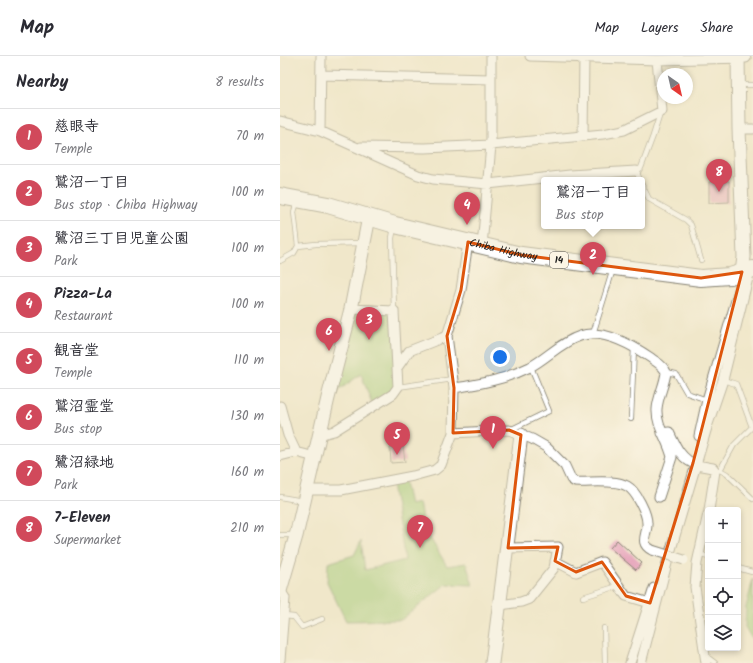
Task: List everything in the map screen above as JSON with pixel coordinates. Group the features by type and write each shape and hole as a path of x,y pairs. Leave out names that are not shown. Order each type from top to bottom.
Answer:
{"highway":[{"name":"Chiba Highway","path":"280,196 328,205 395,225 521,255 701,278 730,276 748,270"}],"street":[{"path":"320,131 321,56"},
{"path":"305,495 341,490 413,476 435,470 441,465 453,433 454,384 447,336 475,244 488,184 491,145 491,56"},
{"path":"530,56 658,60 742,57"},
{"path":"742,57 749,85 746,129"},
{"path":"630,663 723,380 751,255 742,57"},
{"path":"583,136 584,58"},
{"path":"357,147 425,148 491,145 604,134 624,130 660,114 662,111 658,60"},
{"path":"321,75 491,79"},
{"path":"280,122 320,131 418,175 433,179 488,184 541,178"},
{"path":"552,177 636,171"},
{"path":"280,660 285,598 281,586 296,536 319,435 351,309 369,217"},
{"path":"641,663 695,464 707,400 740,288 748,270"},
{"path":"319,435 334,431 393,394 398,387 394,311 351,309"},
{"path":"454,384 492,382 531,367 567,342 580,336 593,334 617,339 634,347 662,365 666,372 657,410 662,433 671,451 672,457 659,496"},
{"path":"397,368 409,351 447,336"},
{"path":"280,406 288,435 296,452"},
{"path":"453,433 515,432 532,438 546,447 565,466 571,479 575,482 617,483 627,486 639,500 648,522 644,537 647,548 696,563"},
{"path":"492,663 508,548 515,432"},
{"path":"662,433 669,432 679,452 687,460 695,464 713,468 717,471 710,507"},
{"path":"280,456 296,452 315,457"},
{"path":"705,527 696,563 695,587 706,659"},
{"path":"500,605 521,602 529,599 554,568 558,547 508,548"},
{"path":"555,561 576,572 602,562 626,596 650,603"}],"lane":[{"path":"639,177 636,171 641,168 660,114"},
{"path":"645,191 649,199 686,220 691,225 701,260"},
{"path":"280,261 294,253 298,246 294,212 297,199"},
{"path":"394,311 392,238 395,225"},
{"path":"298,246 364,243"},
{"path":"593,334 613,267"},
{"path":"631,418 634,347"},
{"path":"515,432 549,411 531,367"},
{"path":"666,372 676,374 687,393 707,400"},
{"path":"723,380 736,384 752,427 734,445 717,471 727,474 753,498"},
{"path":"398,387 454,384"},
{"path":"280,496 305,495"},
{"path":"280,535 296,536"},
{"path":"699,554 705,556"},
{"path":"741,569 752,572"},
{"path":"583,597 618,586"},
{"path":"284,616 294,617 302,627 322,619"},
{"path":"604,628 605,663"},
{"path":"706,659 715,663"}],"highlighted area":[{"path":"468,242 521,255 701,278 742,272 693,463 650,603 626,596 602,562 576,572 555,561 558,547 508,548 521,435 509,430 453,433 454,388 447,336 461,290"}],"green space":[{"path":"351,309 394,311 398,387 373,406 361,374 328,398"},
{"path":"405,482 410,505 419,503 424,528 447,566 466,563 473,585 446,584 401,620 346,621 327,582 328,563 354,555 361,541 365,570 405,560 392,484"},
{"path":"753,579 753,641 745,627 746,607"}],"building":[{"path":"729,181 729,202 709,203 709,182"},
{"path":"403,446 405,462 391,463 390,448"},
{"path":"617,540 642,563 636,570 610,548"}],"place":[{"name":"7-Eleven","path":"719,192"},
{"name":"Pizza-La","path":"467,225"},
{"name":"鷲沼一丁目","path":"593,275"},
{"name":"鷺沼三丁目児童公園","path":"369,340"},
{"name":"鷲沼霊堂","path":"329,351"},
{"name":"慈眼寺","path":"493,449"},
{"name":"観音堂","path":"397,455"},
{"name":"鷺沼緑地","path":"420,548"}]}
